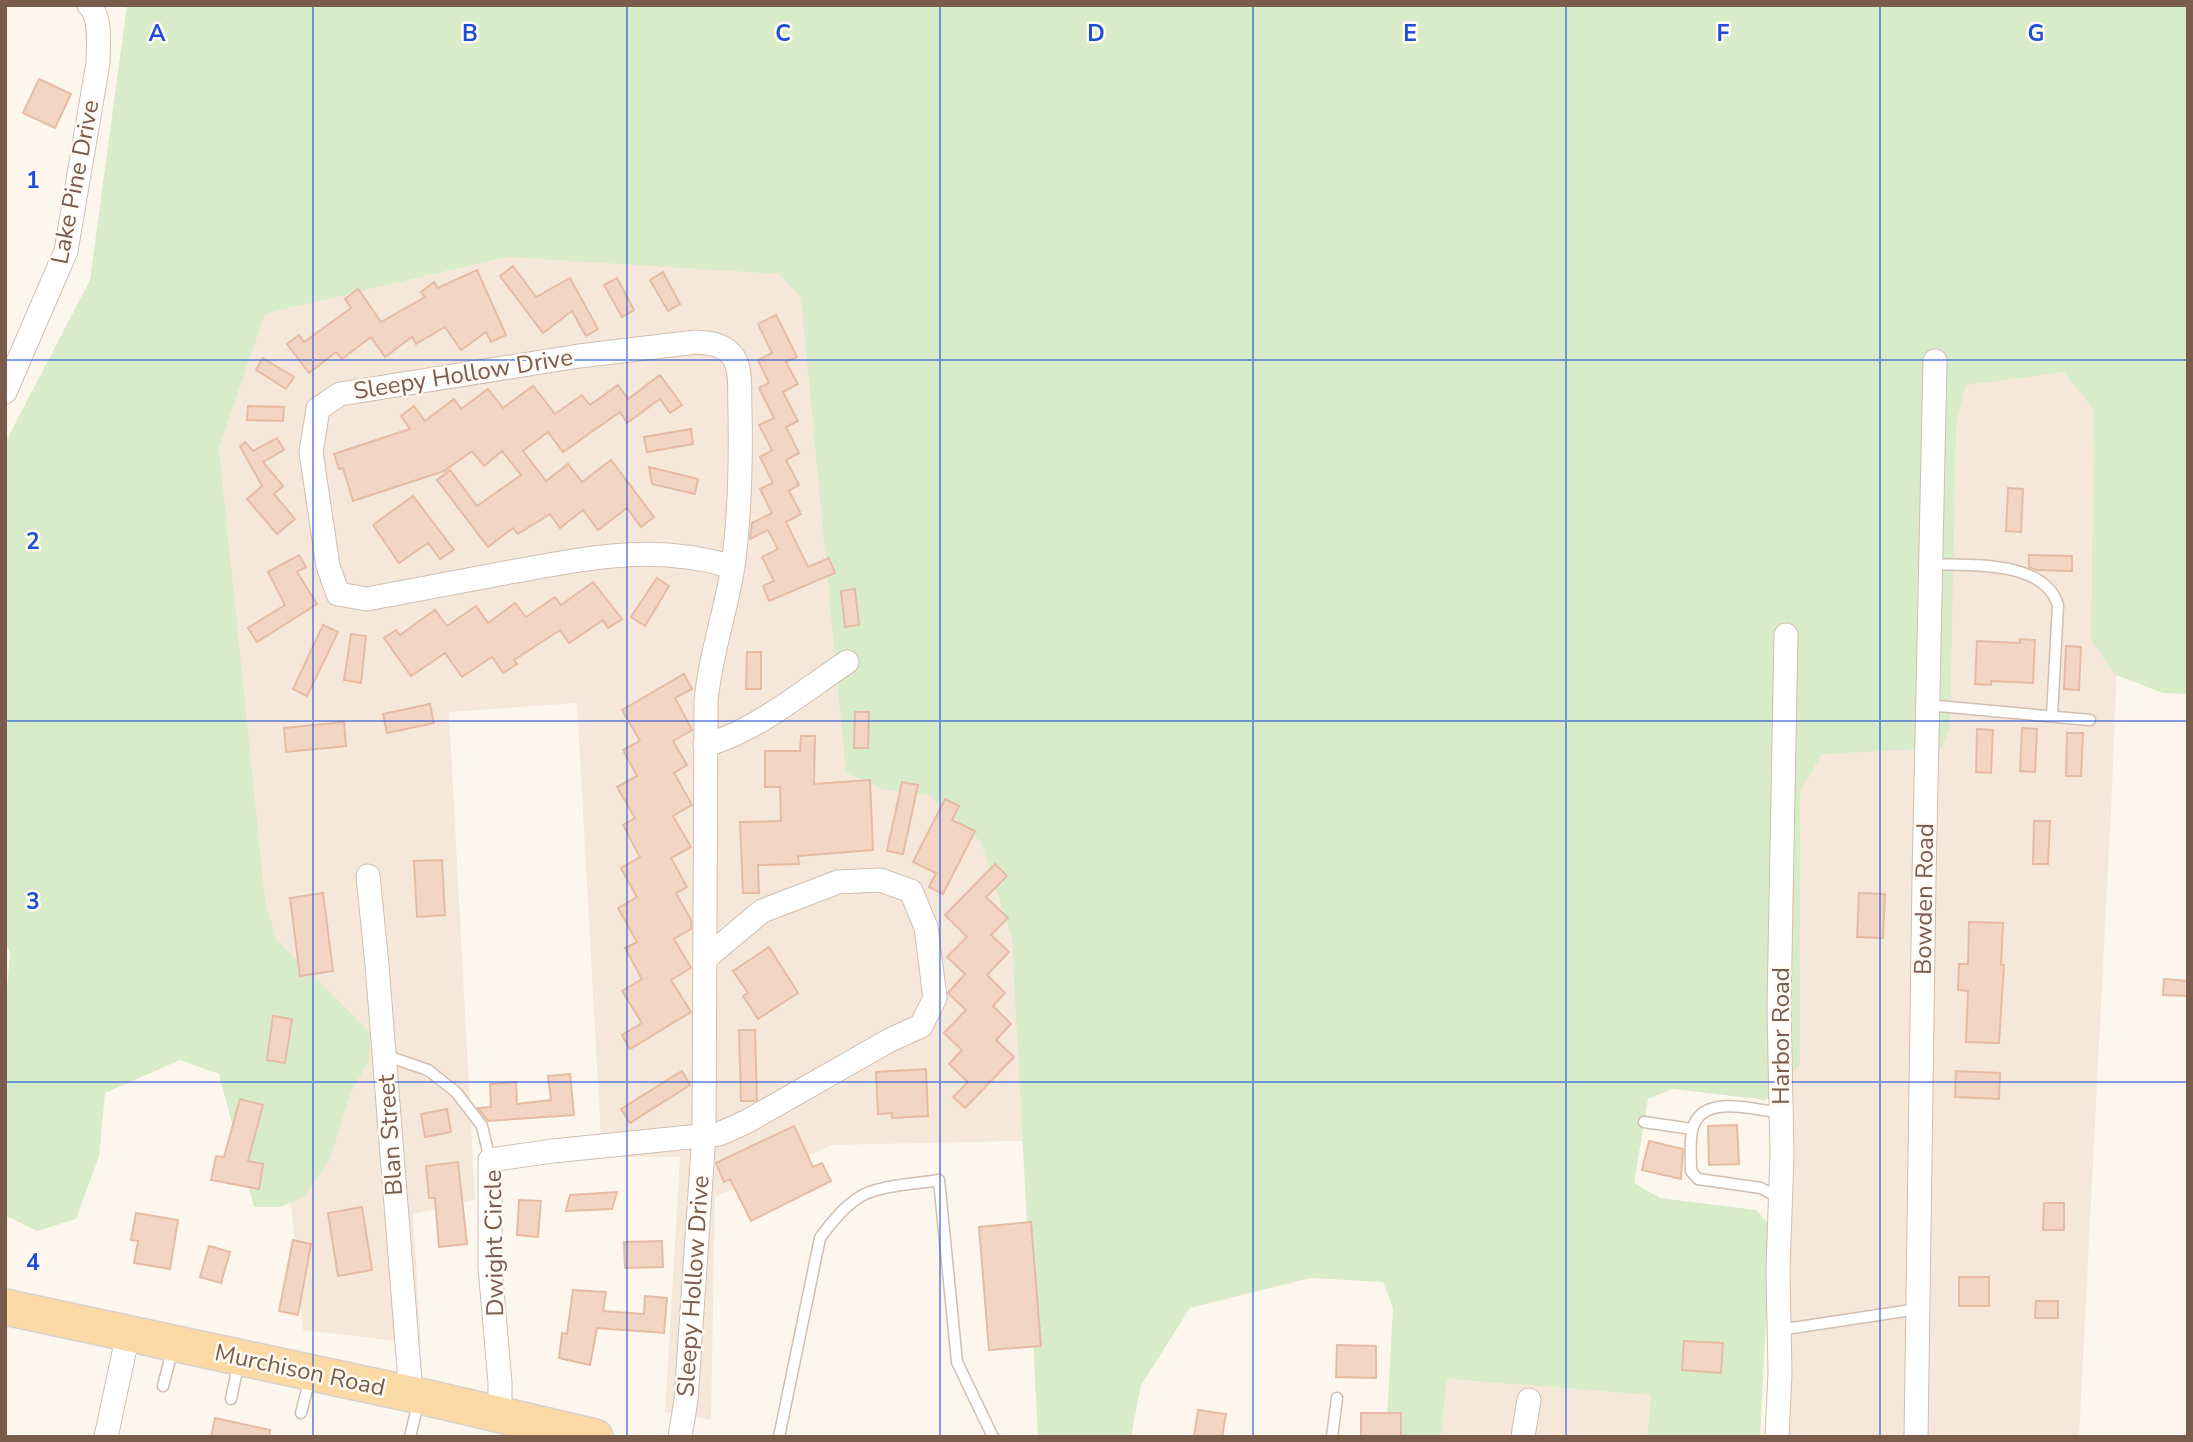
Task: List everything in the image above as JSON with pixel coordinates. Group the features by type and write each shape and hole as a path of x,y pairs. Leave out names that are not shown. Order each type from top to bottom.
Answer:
{"main road":[{"name":"Murchison Road","path":"5,1307 500,1413 592,1436"}],"street":[{"name":"Lake Pine Drive","path":"5,393 66,251 98,63 99,37 93,9 89,5"},
{"name":"Sleepy Hollow Drive","path":"680,1437 686,1400 704,1134 705,746 708,671 733,566 741,447 738,372 734,358 725,348 696,342 579,356 340,394 318,409 311,452 328,566 338,594 367,599 601,556 654,553 686,556 733,566"},
{"name":"Bowden Road","path":"1916,1437 1935,361"},
{"name":"Harbor Road","path":"1777,1437 1782,1113 1779,1009 1786,635"},
{"path":"705,746 722,741 751,726 847,662"},
{"name":"Blan Street","path":"368,876 415,1395"},
{"path":"704,1134 719,1134 746,1122 890,1040 921,1026 935,998 926,927 911,891 880,880 838,882 762,911 706,958"},
{"name":"Dwight Circle","path":"500,1413 500,1382 490,1267 489,1160 704,1134"},
{"path":"106,1437 128,1334"},
{"path":"1523,1437 1529,1399"}],"lane":[{"path":"1930,564 2010,569 2038,579 2056,596 2058,605 2052,716"},
{"path":"1927,705 2090,720"},
{"path":"384,1055 428,1070 456,1092 482,1126 489,1160"},
{"path":"1780,1199 1761,1188 1698,1179 1693,1175 1692,1129 1699,1115 1710,1108 1722,1106 1782,1113"},
{"path":"1644,1122 1692,1129"},
{"path":"779,1437 820,1238 829,1225 859,1197 890,1187 939,1180 957,1362 993,1437"},
{"path":"1779,1330 1918,1309"},
{"path":"163,1385 174,1343"},
{"path":"231,1399 240,1357"},
{"path":"301,1413 311,1372"},
{"path":"410,1437 415,1395"},
{"path":"1332,1437 1337,1398"}],"shaded area":[{"path":"1032,244 1022,1141 832,1145 715,1197 711,1420 665,1412 680,1157 602,1157 577,703 449,712 475,1200 413,1214 421,1344 303,1330 219,448 265,314 506,257"},
{"path":"2095,352 2118,634 2079,1437 1767,1437 1791,385"},
{"path":"1446,1379 1651,1395 1647,1437 1441,1437"}],"green space":[{"path":"127,5 2188,5 2188,694 2163,693 2116,675 2091,640 2094,410 2064,372 1966,385 1956,424 1950,729 1941,748 1822,754 1800,791 1800,1065 1766,1100 1673,1089 1648,1099 1634,1183 1660,1198 1756,1210 1771,1226 1760,1437 1647,1437 1651,1395 1447,1379 1441,1437 1386,1437 1393,1308 1383,1282 1310,1278 1190,1308 1141,1385 1131,1437 1038,1437 1012,938 981,842 930,796 883,789 846,773 801,298 779,274 506,257 265,314 219,448 265,900 276,939 370,1032 369,1060 350,1094 330,1159 304,1197 280,1207 254,1207 219,1074 180,1060 105,1093 99,1156 76,1219 37,1231 7,1216 5,1212 5,1013 10,953 5,941 5,443 90,280"}],"building":[{"path":"39,79 71,94 55,128 23,113"},
{"path":"513,266 536,297 570,278 598,329 586,336 572,311 543,333 500,276"},
{"path":"477,270 506,335 491,342 486,332 461,350 445,327 416,344 412,337 385,357 371,337 342,359 336,352 309,373 287,344 299,335 304,342 351,308 345,299 358,289 381,322 425,297 421,292 434,282 438,288"},
{"path":"663,272 680,304 668,311 650,280"},
{"path":"617,278 634,310 622,317 604,285"},
{"path":"776,315 797,357 786,362 798,384 783,392 798,421 786,427 799,453 786,460 799,485 789,491 801,514 786,522 808,567 829,558 835,573 769,601 763,586 774,581 762,557 778,549 768,530 750,539 752,523 772,513 760,489 773,483 760,457 772,450 759,425 774,418 759,388 769,383 758,360 772,353 758,324"},
{"path":"263,358 294,377 286,389 256,370"},
{"path":"660,375 682,405 670,413 660,399 627,423 620,412 563,452 548,432 523,451 546,481 568,464 582,482 611,460 654,517 641,527 627,508 598,530 583,510 560,528 550,514 518,534 513,528 488,547 437,480 450,470 477,506 521,475 502,451 484,466 472,451 444,471 353,501 343,468 339,469 334,454 410,429 401,416 414,406 425,421 454,399 461,409 488,389 503,408 533,386 555,414 582,395 590,405 618,385 628,399"},
{"path":"248,406 284,407 283,421 247,420"},
{"path":"691,429 693,444 647,452 644,437"},
{"path":"277,438 284,450 263,462 283,486 274,494 295,519 277,534 247,499 262,486 240,446 245,442 253,451"},
{"path":"649,467 698,479 695,494 652,484"},
{"path":"2008,488 2023,489 2021,532 2006,531"},
{"path":"413,496 454,550 440,559 428,543 399,563 373,525"},
{"path":"299,555 306,567 297,572 317,604 257,642 248,628 285,605 268,572"},
{"path":"2029,555 2072,556 2072,571 2036,570 2029,567"},
{"path":"657,578 669,586 645,626 631,617"},
{"path":"593,582 622,619 608,628 603,620 569,643 560,630 514,660 517,664 503,673 492,657 462,677 445,653 411,676 384,638 396,630 400,635 435,610 447,626 476,606 488,623 515,603 526,617 555,597 561,605"},
{"path":"855,589 859,625 845,627 841,591"},
{"path":"323,625 338,632 307,696 293,689"},
{"path":"351,634 366,636 361,683 344,680"},
{"path":"2020,639 2035,640 2033,683 1991,681 1991,685 1975,684 1977,641 2020,643"},
{"path":"2066,646 2081,647 2079,690 2064,689"},
{"path":"747,652 761,652 761,689 746,689"},
{"path":"684,674 692,689 675,698 692,730 673,741 687,765 674,773 692,805 673,816 691,847 671,858 687,887 676,893 691,920 691,929 674,939 691,968 671,980 691,1012 630,1049 622,1035 642,1023 622,991 642,979 625,948 637,942 618,908 637,897 621,868 640,857 623,825 635,818 617,787 637,776 623,750 640,741 622,710"},
{"path":"430,704 434,723 387,733 383,714"},
{"path":"855,712 869,712 868,748 854,748"},
{"path":"344,722 346,746 286,752 284,728"},
{"path":"2022,728 2037,729 2035,772 2020,771"},
{"path":"1977,729 1993,730 1991,773 1976,772"},
{"path":"2067,733 2083,733 2081,776 2066,776"},
{"path":"801,736 815,736 814,784 870,780 873,850 798,856 799,864 758,865 759,893 743,893 740,822 781,821 780,787 765,787 765,751 800,751"},
{"path":"902,782 918,785 903,854 887,851"},
{"path":"945,799 959,806 952,820 975,831 943,894 929,887 936,873 913,862"},
{"path":"2034,821 2050,821 2048,864 2033,864"},
{"path":"442,860 445,915 417,917 414,861"},
{"path":"995,864 1007,876 986,897 1008,918 991,935 1009,952 987,975 1005,993 993,1006 1011,1024 996,1040 1014,1057 965,1108 953,1097 968,1082 949,1064 962,1050 944,1033 966,1010 948,993 965,974 947,957 967,937 945,915"},
{"path":"323,893 333,971 300,976 290,898"},
{"path":"1859,893 1885,894 1883,938 1857,937"},
{"path":"1969,922 2003,923 2001,965 2004,965 1999,1043 1966,1042 1968,991 1958,990 1959,964 1968,964"},
{"path":"769,947 798,993 758,1019 743,996 748,993 733,971"},
{"path":"2164,979 2188,981 2188,996 2163,995"},
{"path":"273,1016 292,1019 285,1063 267,1060"},
{"path":"739,1030 755,1030 755,1101 741,1101"},
{"path":"926,1069 928,1116 892,1118 892,1113 878,1114 876,1072"},
{"path":"682,1071 690,1085 630,1123 621,1109"},
{"path":"1956,1071 2000,1073 1999,1099 1955,1097"},
{"path":"570,1074 574,1115 488,1121 478,1108 491,1107 490,1084 516,1082 517,1104 551,1100 548,1076"},
{"path":"240,1099 263,1105 248,1161 263,1164 259,1189 211,1180 216,1156 224,1157"},
{"path":"447,1109 451,1132 425,1137 421,1114"},
{"path":"1737,1125 1739,1164 1709,1165 1708,1126"},
{"path":"794,1126 813,1167 822,1163 831,1181 751,1221 730,1179 724,1182 716,1163"},
{"path":"1649,1141 1683,1149 1681,1179 1642,1170"},
{"path":"458,1162 467,1244 439,1247 435,1198 429,1198 426,1166"},
{"path":"617,1192 612,1209 566,1211 570,1195"},
{"path":"519,1200 541,1201 538,1237 517,1235"},
{"path":"2044,1203 2064,1203 2064,1230 2043,1230"},
{"path":"362,1207 372,1270 338,1276 328,1213"},
{"path":"136,1213 178,1220 170,1269 134,1263 138,1241 131,1240"},
{"path":"1031,1222 1041,1346 989,1350 979,1227"},
{"path":"293,1240 311,1244 298,1315 279,1311"},
{"path":"662,1241 663,1267 625,1268 624,1242"},
{"path":"209,1246 230,1252 221,1283 200,1277"},
{"path":"1959,1277 1989,1277 1989,1306 1959,1306"},
{"path":"573,1290 606,1292 603,1311 644,1314 645,1296 667,1298 664,1333 597,1328 590,1365 559,1358 562,1333 567,1334"},
{"path":"2036,1301 2058,1301 2058,1318 2035,1318"},
{"path":"1684,1341 1723,1343 1721,1373 1682,1370"},
{"path":"1337,1345 1376,1346 1376,1378 1336,1377"},
{"path":"1198,1410 1226,1414 1222,1437 1194,1437"},
{"path":"1361,1413 1401,1413 1401,1437 1361,1437"},
{"path":"215,1418 270,1430 269,1437 211,1437"}]}
